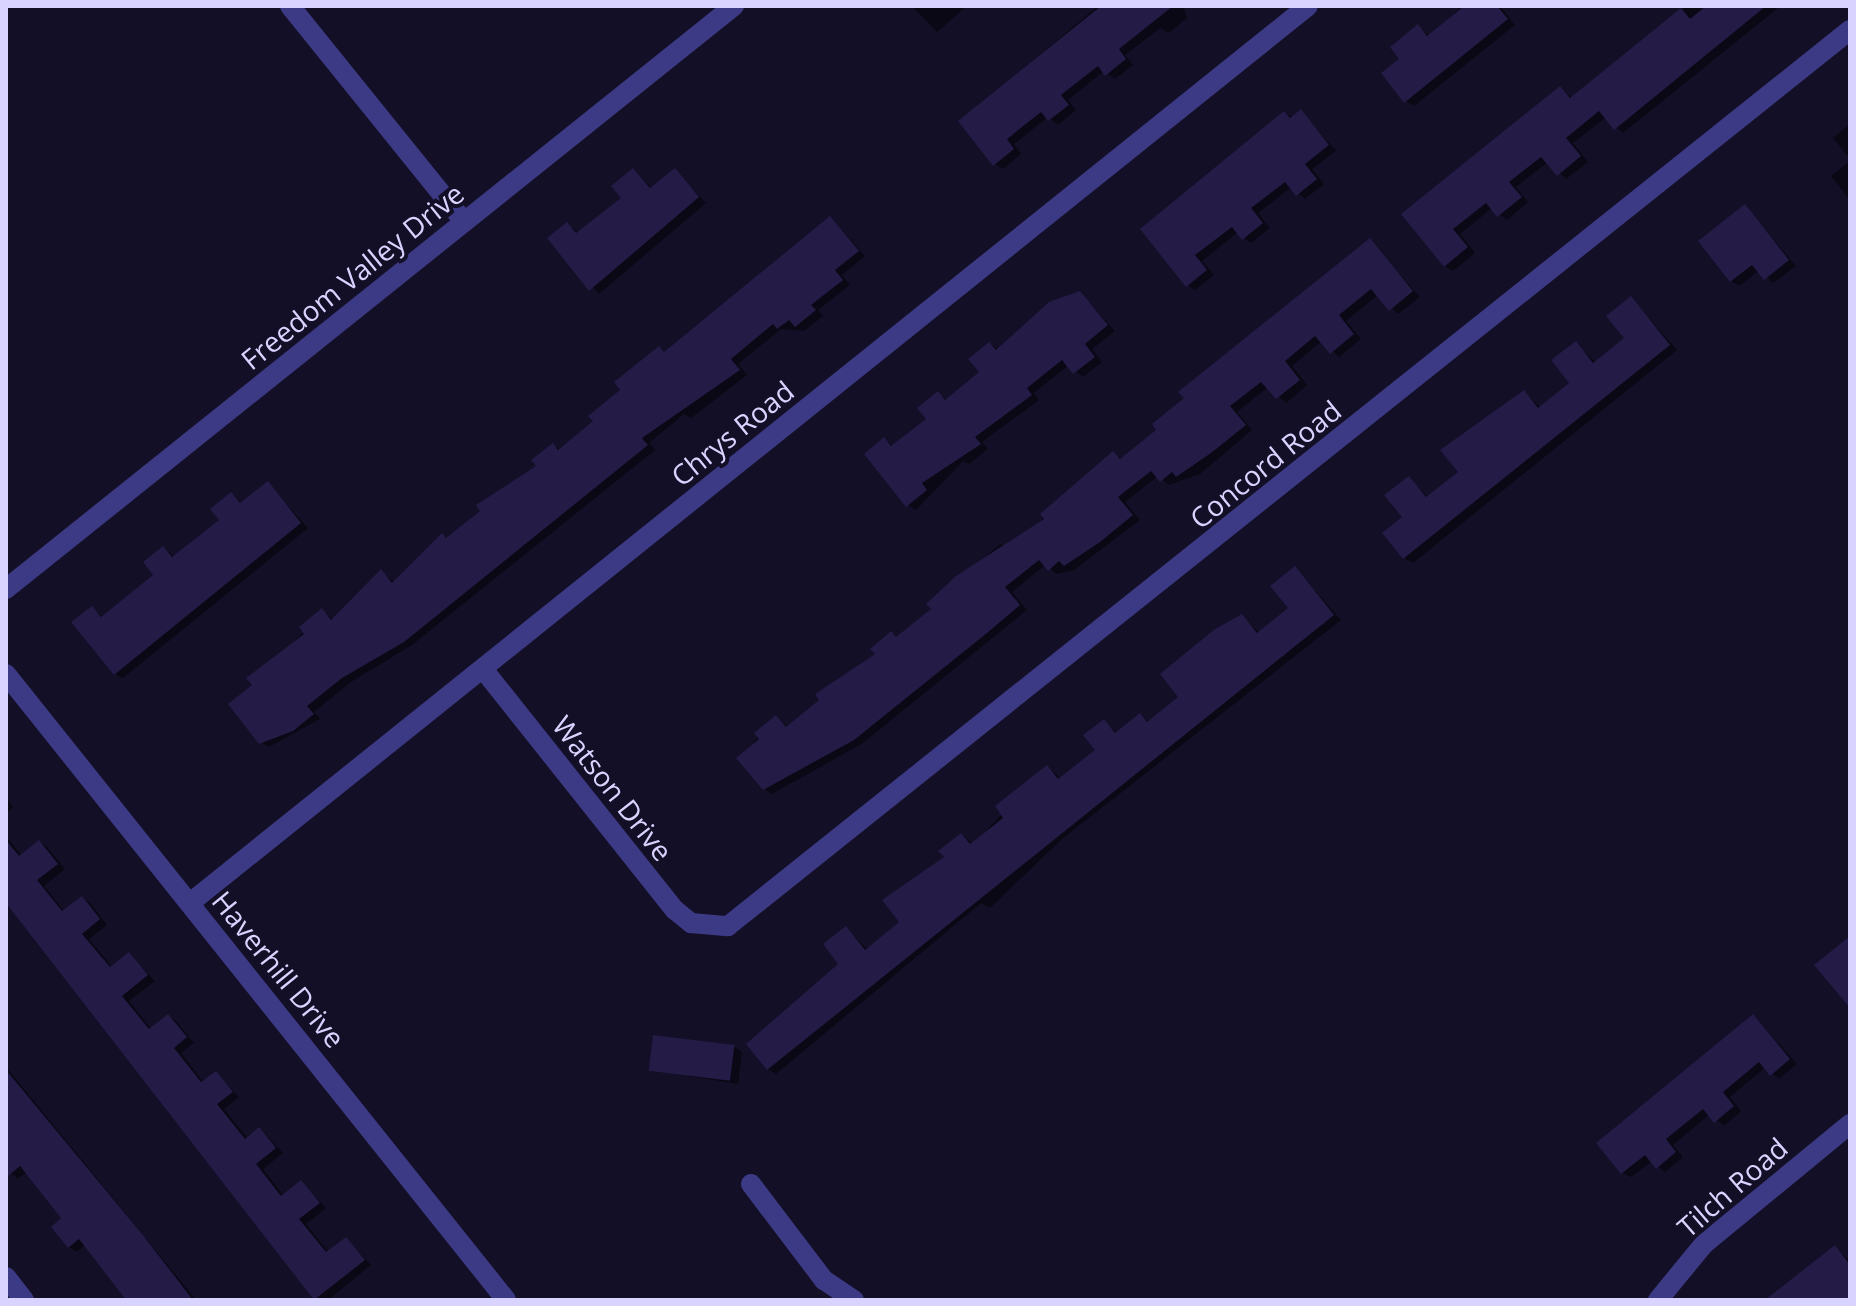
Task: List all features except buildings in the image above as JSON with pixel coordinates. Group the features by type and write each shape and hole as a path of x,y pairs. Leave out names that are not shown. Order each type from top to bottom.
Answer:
{"street":[{"path":"290,6 464,222"},
{"name":"Freedom Valley Drive","path":"6,589 734,6"},
{"name":"Chrys Road","path":"190,903 1308,6"},
{"name":"Concord Road","path":"710,928 746,917 1850,30"},
{"name":"Watson Drive","path":"483,669 675,910 710,928"},
{"name":"Haverhill Drive","path":"6,674 506,1300"},
{"name":"Tilch Road","path":"1658,1300 1704,1244 1850,1124"},
{"path":"751,1184 824,1280 854,1300"},
{"path":"6,1277 24,1300"}]}
